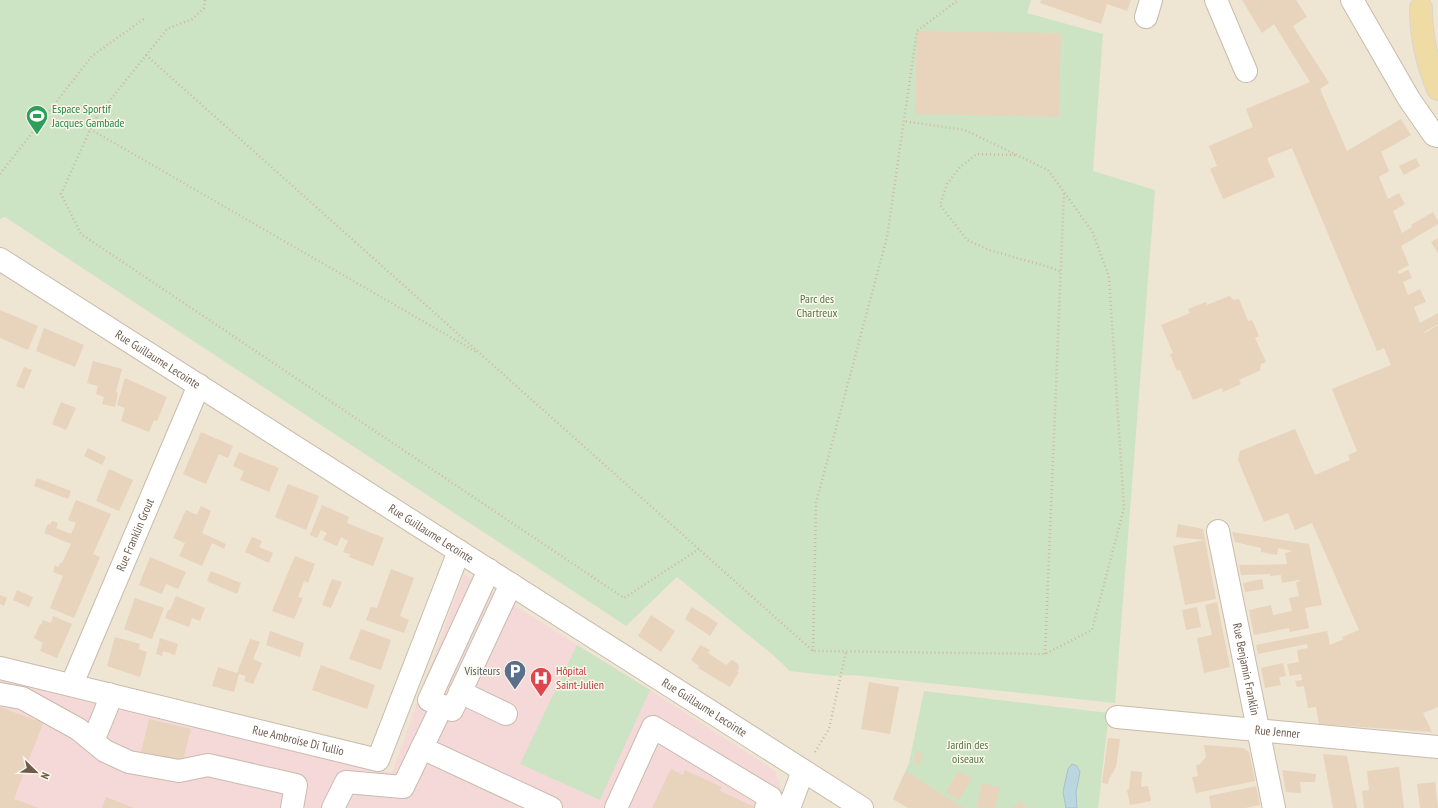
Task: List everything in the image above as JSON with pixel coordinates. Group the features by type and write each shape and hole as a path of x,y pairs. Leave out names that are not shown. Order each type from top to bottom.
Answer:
{"main road":[{"path":"1422,3 1421,28 1425,50 1438,89"}],"street":[{"path":"1216,0 1246,71"},
{"path":"1352,0 1409,99 1434,135 1438,136"},
{"name":"Rue Guillaume Lecointe","path":"0,259 862,808"},
{"name":"Rue Franklin Grout","path":"72,684 199,385"},
{"name":"Rue Benjamin Franklin","path":"1218,531 1274,808"},
{"name":"Rue Ambroise Di Tullio","path":"0,668 72,684 378,760 459,551"},
{"path":"489,570 429,700 452,710 511,584"},
{"path":"460,692 506,714"},
{"path":"0,694 22,698 78,729 105,751 129,762 179,771 208,765 296,786 292,808"},
{"path":"93,741 107,707 109,694"},
{"path":"332,808 346,782 403,787 442,706"},
{"name":"Rue Jenner","path":"1117,717 1438,747"},
{"path":"616,808 653,727 771,798 766,808"},
{"path":"422,748 551,808"},
{"path":"789,808 803,771"}],"path":[{"path":"205,0 204,8 192,19 167,29 95,119 61,194 81,234 624,598 699,549"},
{"path":"813,651 816,503 887,237 917,31 958,0"},
{"path":"0,174 92,56 145,18"},
{"path":"146,55 813,651 1045,654 1092,630 1124,508 1110,277 1092,231 1048,170 965,130 903,121"},
{"path":"90,129 484,357"},
{"path":"1018,155 977,154 960,167 947,184 940,205 967,240 989,250 1049,267 1060,272"},
{"path":"1045,654 1064,192"},
{"path":"803,771 829,729 846,652"}],"shaded area":[{"path":"0,0 1438,0 1438,808 0,808"},
{"name":"Hôpital Saint-Julien","path":"464,574 650,690 775,771 782,791 775,808 0,808 0,679 107,707 392,773"}],"green space":[{"name":"Parc des Chartreux","path":"0,0 1031,0 1027,13 1103,34 1093,171 1155,190 1115,703 853,675 833,676 790,671 773,655 677,577 626,626 5,217 0,219"},
{"path":"577,645 650,690 600,800 520,764"},
{"name":"Jardin des oiseaux","path":"924,691 1109,713 1098,808 908,808 893,799 909,763"}],"water":[{"path":"1072,764 1077,766 1080,772 1076,792 1077,808 1066,808 1063,792 1068,769"}],"building":[{"path":"1041,0 1131,0 1127,11 1107,4 1101,24 1040,3"},
{"path":"1242,0 1296,0 1307,17 1293,26 1329,83 1320,89 1347,151 1401,119 1411,135 1381,152 1389,171 1379,177 1388,199 1399,193 1405,204 1393,211 1402,233 1412,227 1411,225 1433,212 1438,221 1438,224 1401,246 1409,265 1398,271 1399,274 1408,270 1412,278 1403,282 1408,295 1420,289 1426,302 1414,307 1420,323 1438,313 1438,324 1424,332 1425,333 1438,325 1438,707 1423,713 1432,732 1319,724 1316,707 1308,708 1304,686 1297,687 1295,681 1302,680 1301,674 1290,676 1287,664 1299,662 1297,650 1308,648 1307,644 1258,654 1256,645 1327,631 1330,645 1344,639 1342,637 1359,630 1312,523 1295,530 1288,513 1264,522 1238,460 1240,451 1295,429 1315,475 1350,460 1348,455 1357,451 1332,389 1391,365 1384,348 1377,351 1292,148 1267,158 1275,177 1223,199 1210,169 1217,166 1209,146 1253,127 1246,109 1310,82 1274,24 1262,33"},
{"path":"917,31 1061,33 1059,117 915,114"},
{"path":"1416,158 1420,166 1404,175 1399,166"},
{"path":"1438,238 1438,254 1431,242"},
{"path":"1229,296 1234,300 1239,299 1248,321 1252,320 1259,336 1255,338 1266,362 1261,364 1261,370 1239,380 1241,384 1223,392 1222,388 1193,400 1180,370 1177,371 1170,354 1173,353 1161,325 1190,313 1188,309 1206,302 1207,305"},
{"path":"0,310 38,326 28,350 0,338"},
{"path":"44,328 84,345 75,367 36,351"},
{"path":"93,361 122,369 116,392 118,393 115,407 102,404 104,397 96,394 98,386 87,383"},
{"path":"24,367 32,370 24,389 16,386"},
{"path":"125,378 167,397 157,421 154,420 149,432 121,421 125,408 117,405"},
{"path":"61,402 76,408 66,430 52,424"},
{"path":"201,432 233,446 228,458 219,454 206,484 183,474"},
{"path":"88,448 106,457 102,465 84,456"},
{"path":"239,452 279,468 269,492 240,480 244,471 233,466"},
{"path":"109,469 133,480 119,511 96,501"},
{"path":"37,478 71,491 68,499 34,486"},
{"path":"288,484 319,496 306,530 275,517"},
{"path":"76,500 111,514 93,554 100,557 74,618 50,608 63,576 53,572 55,565 58,567 60,563 62,563 71,544 44,533 48,524 50,525 52,521 58,523 56,528 71,534 76,523 68,520"},
{"path":"322,505 349,517 347,523 384,538 373,566 349,557 350,554 343,552 348,541 341,537 337,546 323,540 327,533 321,530 317,538 310,535"},
{"path":"201,506 211,511 202,533 226,544 224,549 212,543 202,566 179,556 185,543 173,538 186,510 197,515"},
{"path":"1178,524 1203,529 1216,599 1185,605 1173,546 1205,540 1176,537"},
{"path":"1232,532 1309,544 1322,605 1305,608 1309,628 1290,632 1289,628 1254,635 1249,610 1271,605 1273,615 1292,611 1289,598 1299,596 1296,582 1300,581 1282,583 1281,575 1241,575 1239,565 1296,564 1287,564 1285,553 1293,551 1278,548 1277,555 1261,552 1261,548 1235,542"},
{"path":"252,537 262,541 259,547 273,553 269,563 245,552"},
{"path":"295,556 315,564 308,583 304,581 298,597 303,598 294,619 272,611"},
{"path":"150,557 186,572 178,589 166,584 162,594 139,585"},
{"path":"391,569 414,578 400,616 409,620 404,633 366,620 371,607 377,608"},
{"path":"211,571 241,583 237,594 207,581"},
{"path":"332,579 342,582 331,608 322,605"},
{"path":"1262,579 1264,589 1245,592 1243,583"},
{"path":"17,590 33,597 29,607 13,600"},
{"path":"0,595 7,598 4,606 0,604"},
{"path":"176,596 205,608 200,621 192,618 189,627 165,618"},
{"path":"135,598 164,608 152,639 124,629"},
{"path":"1217,602 1230,667 1204,673 1197,638 1212,635 1205,605"},
{"path":"692,607 718,623 710,636 685,619"},
{"path":"1197,607 1201,627 1186,630 1182,610"},
{"path":"651,615 675,631 661,652 638,636"},
{"path":"53,616 72,624 57,658 40,651 43,643 34,638 43,620 51,623"},
{"path":"361,629 391,640 381,670 349,659"},
{"path":"270,631 304,643 300,657 266,645"},
{"path":"115,637 140,644 139,649 147,652 140,677 107,666"},
{"path":"160,638 178,644 175,655 163,651 162,656 156,654"},
{"path":"250,639 260,642 253,659 262,663 253,684 244,681 246,676 239,674 234,692 212,686 218,667 237,673"},
{"path":"700,645 710,650 708,653 726,665 732,660 738,664 739,668 737,671 739,672 730,687 698,668 699,666 691,660"},
{"path":"1283,663 1286,676 1279,677 1281,685 1265,688 1261,668"},
{"path":"321,665 375,685 367,709 312,690"},
{"path":"869,682 899,687 890,734 861,729"},
{"path":"0,707 43,723 14,799 39,808 0,808"},
{"path":"149,719 191,729 183,761 141,752"},
{"path":"1108,738 1120,739 1116,767 1109,779 1108,784 1102,783"},
{"path":"1204,745 1243,748 1249,752 1255,781 1196,793 1192,777 1198,776 1196,765 1200,764 1206,757"},
{"path":"916,752 922,753 920,764 914,763"},
{"path":"1323,754 1347,756 1357,808 1333,808"},
{"path":"1399,767 1404,808 1364,808 1362,791 1369,790 1367,771"},
{"path":"671,769 683,775 685,770 722,787 720,791 757,808 652,808"},
{"path":"1282,770 1316,774 1315,782 1300,782 1301,793 1286,792"},
{"path":"906,771 964,808 908,808 893,799"},
{"path":"958,771 972,778 959,800 946,792"},
{"path":"1131,771 1142,772 1141,787 1148,786 1151,801 1130,805 1127,790 1129,789"},
{"path":"1435,782 1438,808 1420,808 1417,784"},
{"path":"982,783 1000,788 995,808 976,807"},
{"path":"1256,786 1260,805 1245,808 1211,808 1209,796"},
{"path":"106,797 134,808 102,808"},
{"path":"1021,801 1027,808 1012,808 1017,804"}],"place":[{"name":"Espace Sportif Jacques Gambade","path":"37,136"},
{"name":"Visiteurs","path":"515,690"},
{"name":"Hôpital Saint-Julien","path":"541,698"}]}
